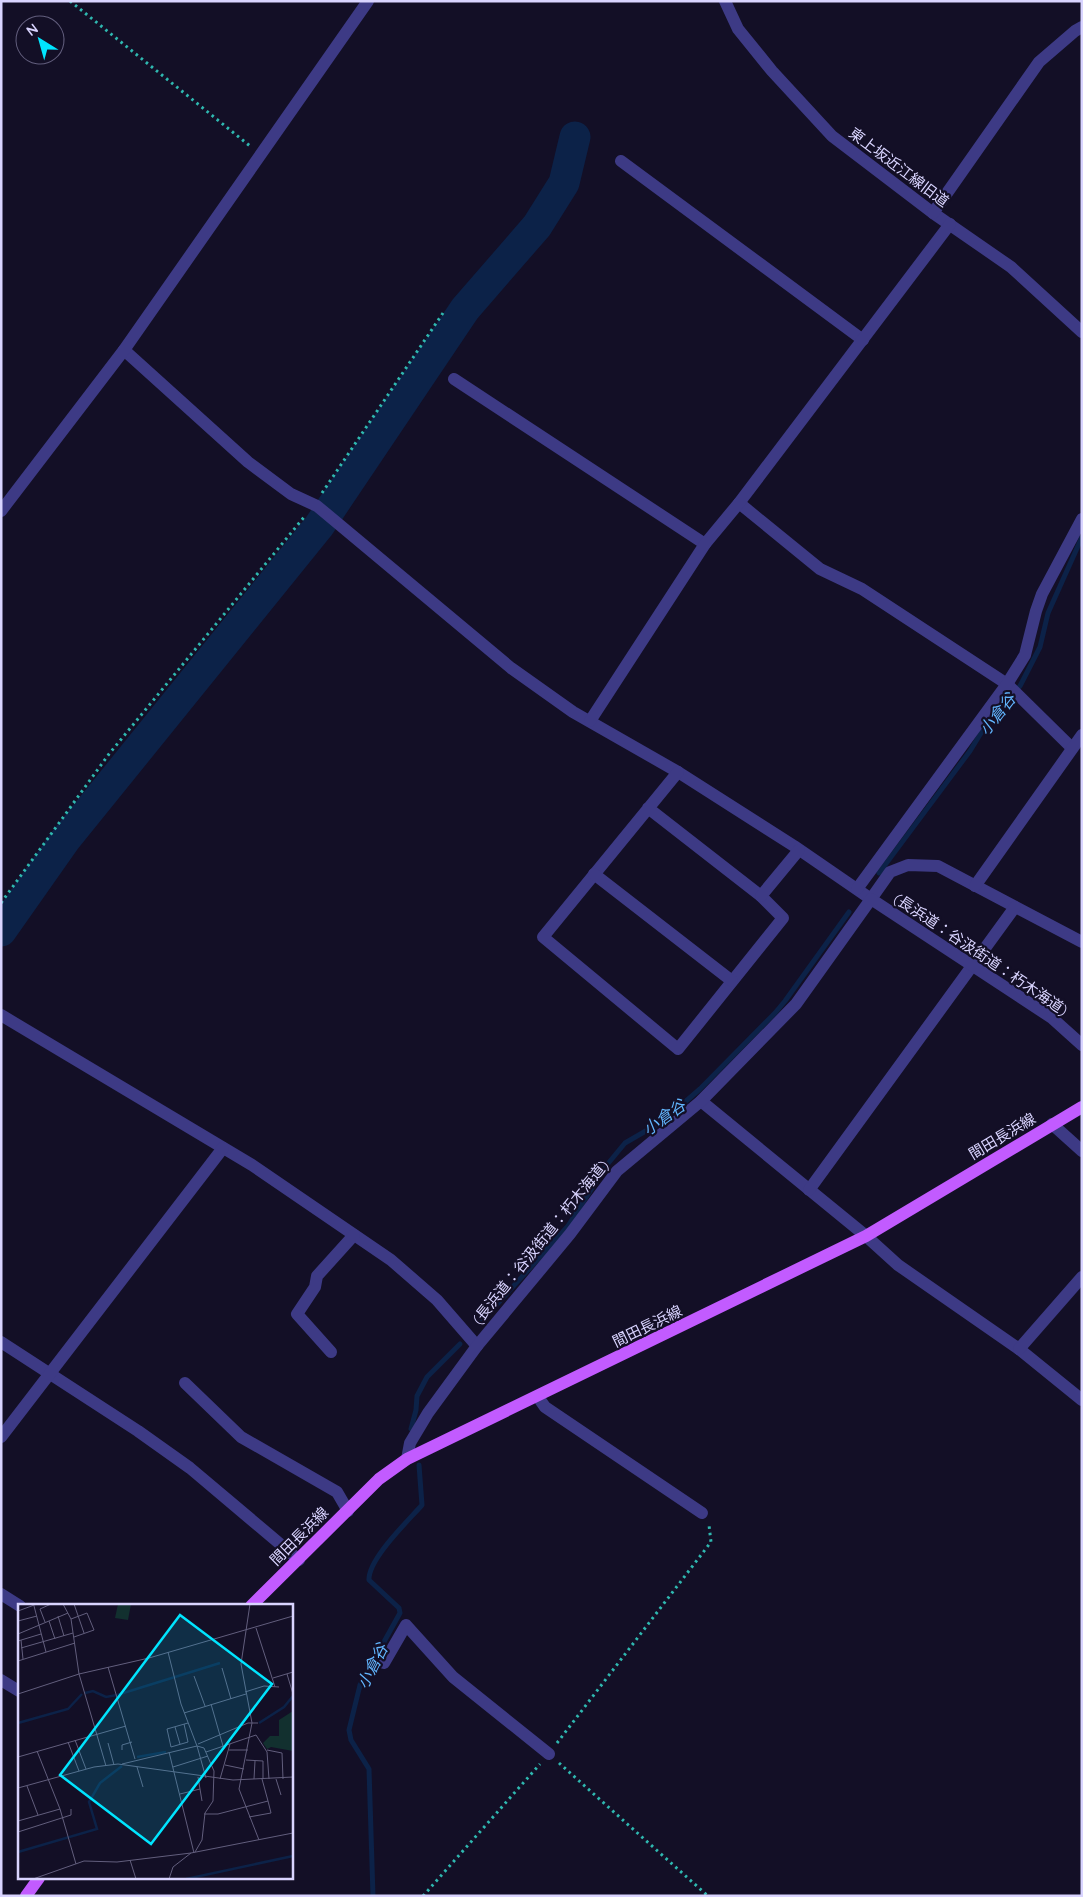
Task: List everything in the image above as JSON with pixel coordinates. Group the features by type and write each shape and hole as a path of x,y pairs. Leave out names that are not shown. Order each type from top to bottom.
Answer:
{"main road":[{"name":"間田長浜線","path":"253,1604 379,1479 407,1460 866,1236 1082,1107"},
{"path":"26,1896 38,1880"}],"street":[{"path":"1,511 124,350 368,1"},
{"name":"東上坂近江線旧道","path":"725,1 738,29 772,71 832,136 933,213 1011,267 1082,332"},
{"path":"933,213 1039,62 1082,27"},
{"path":"621,161 863,340"},
{"path":"590,721 705,544 740,503 804,415 950,224"},
{"path":"124,350 248,462 291,494 315,505 512,668 573,712 678,772 871,899 890,872 908,865 938,866 1082,942"},
{"path":"454,379 705,544"},
{"path":"740,503 820,569 862,589 1007,684 1072,748"},
{"path":"857,890 1007,684 1025,655 1042,594 1082,519"},
{"path":"975,886 1082,735"},
{"path":"648,808 761,896 783,918 678,1048 543,937 648,808 678,772"},
{"path":"761,896 799,850"},
{"path":"594,874 732,981"},
{"name":"(長浜道：谷汲街道：朽木海道)","path":"407,1460 410,1443 428,1413 477,1346 570,1234 617,1171 701,1101 796,1004 871,899 1052,1018 1082,1045"},
{"path":"809,1190 1015,907"},
{"path":"1,1015 252,1165 391,1260 437,1300 477,1346"},
{"path":"701,1101 866,1236 898,1265 1019,1349 1082,1400"},
{"path":"1052,1124 1082,1151"},
{"path":"1,1437 223,1148"},
{"path":"331,1352 297,1314 315,1287 317,1276 354,1235"},
{"path":"1019,1349 1082,1277"},
{"path":"1,1342 138,1431 190,1468 299,1560"},
{"path":"185,1383 241,1437 337,1492 348,1511"},
{"path":"538,1397 545,1407 702,1513"},
{"path":"1,1594 18,1605"},
{"path":"384,1663 406,1625 453,1677 549,1754"},
{"path":"1,1680 18,1690"}],"path":[{"path":"70,1 261,154"},
{"path":"1,903 109,754 315,505 443,313"},
{"path":"422,1896 549,1754 711,1542 711,1528 702,1513"},
{"path":"549,1754 708,1896"}],"waterway":[{"path":"1,931 65,840 319,526 465,309 537,226 564,183 575,137"},
{"name":"小倉谷","path":"879,873 970,751 992,715 1020,686 1040,647 1048,613 1082,537"},
{"name":"小倉谷","path":"480,1323 568,1226 606,1166 625,1143 663,1121 700,1089 775,1013 849,912"},
{"name":"小倉谷","path":"411,1429 416,1410 417,1396 427,1377 460,1344"},
{"name":"小倉谷","path":"373,1896 369,1769 351,1740 349,1730 360,1685 400,1613 399,1608 369,1580 370,1571 382,1551 422,1505 419,1465"}]}
